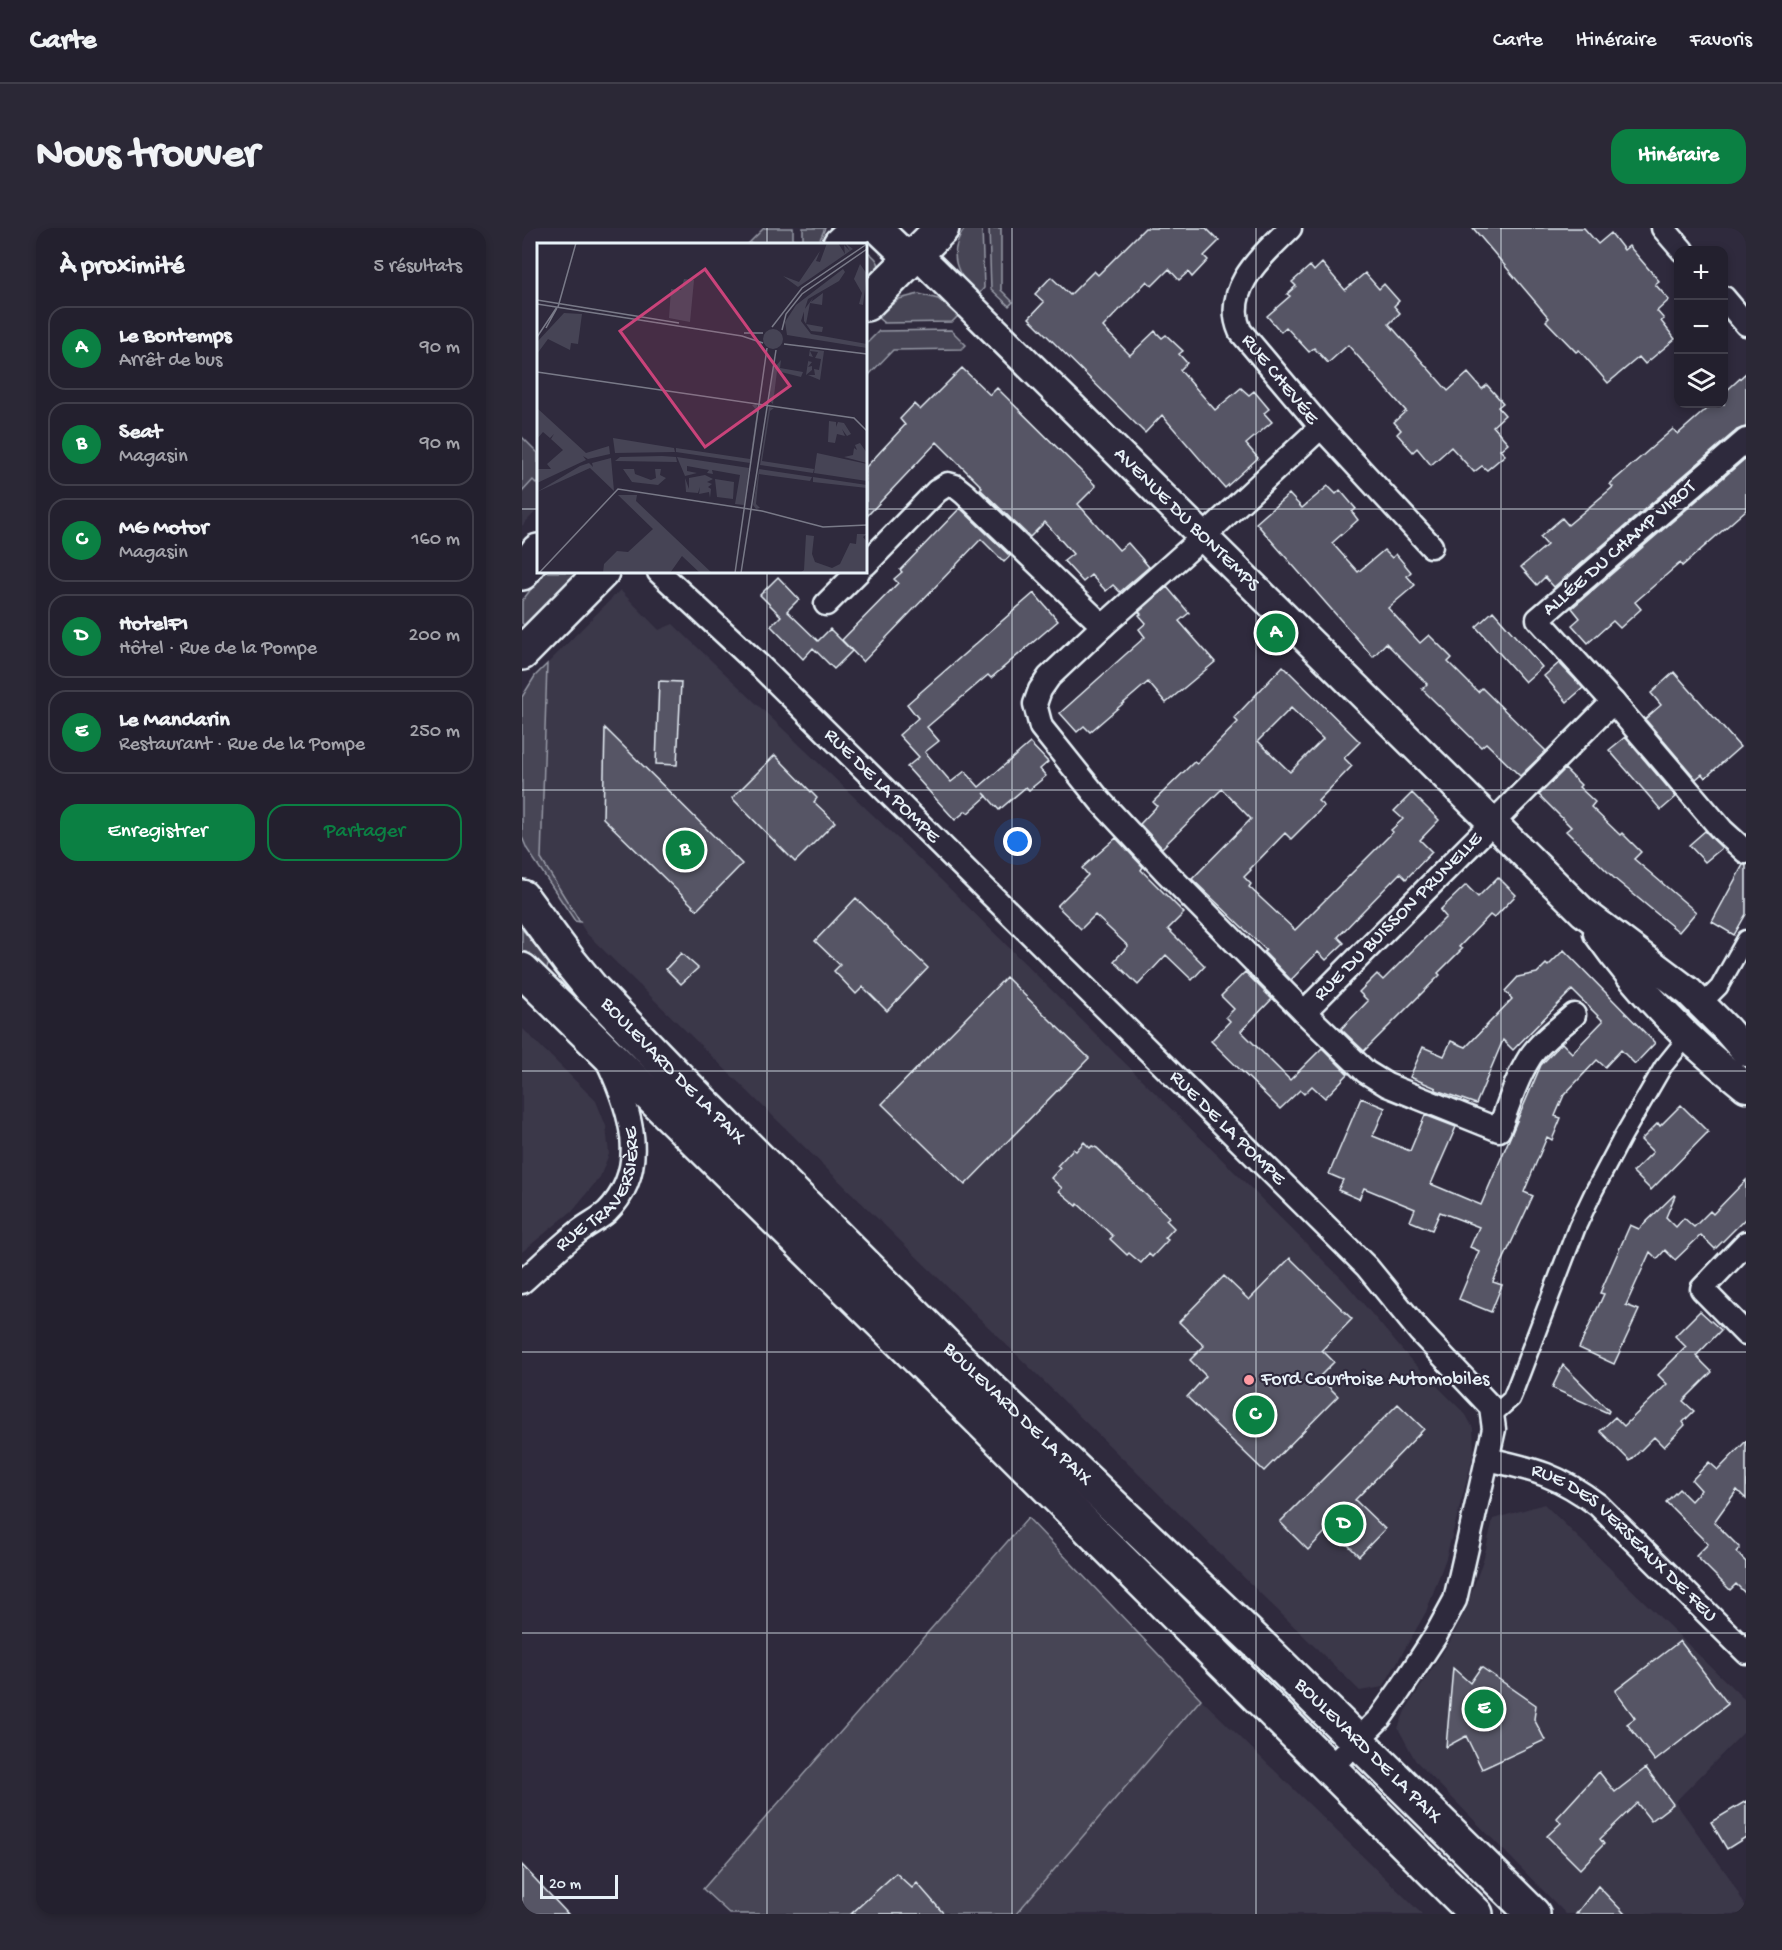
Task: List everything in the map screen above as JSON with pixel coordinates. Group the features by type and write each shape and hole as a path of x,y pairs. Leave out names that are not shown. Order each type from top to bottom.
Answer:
{"main road":[{"path":"841,243 857,228"},
{"path":"867,303 909,241 942,228"},
{"path":"522,573 537,552"},
{"path":"522,653 601,573"},
{"name":"BOULEVARD DE LA PAIX","path":"522,897 570,962 659,1059 970,1370 1358,1741 1533,1914"},
{"name":"BOULEVARD DE LA PAIX","path":"522,970 937,1377 1476,1914"}],"street":[{"name":"AVENUE DU BONTEMPS","path":"877,228 901,250 909,241 1203,537 1582,912 1669,975 1702,1004 1746,1052"},
{"name":"RUE CHEVÉE","path":"1103,626 1321,427 1240,331 1235,321 1234,309 1240,285 1266,252 1290,228"},
{"path":"1663,228 1679,246"},
{"path":"1726,300 1746,324"},
{"path":"1321,427 1431,546"},
{"name":"ALLÉE DU CHAMP VIROT","path":"1746,440 1538,619 1613,702 1722,830 1746,852"},
{"path":"867,563 937,491 948,484 955,486 965,494 1103,626"},
{"name":"RUE DE LA POMPE","path":"660,573 761,667 1359,1259 1420,1332 1491,1407 1493,1415"},
{"path":"826,604 857,573"},
{"name":"RUE DU BUISSON PRUNELLE","path":"1103,626 1049,677 1040,690 1035,705 1041,728 1101,802 1167,872 1366,1072 1387,1085 1499,1130 1519,1078 1531,1056 1574,1015"},
{"name":"RUE DU BUISSON PRUNELLE","path":"1304,1012 1494,824 1613,702"},
{"name":"AVENUE DU BONTEMPS","path":"1582,912 1618,962 1638,985 1688,1036 1746,1087"},
{"path":"1702,1004 1719,987 1746,939"},
{"path":"1329,1769 1380,1718 1436,1635 1455,1600 1494,1429 1493,1415 1514,1392 1577,1227 1594,1191 1663,1067 1688,1036"},
{"name":"RUE TRAVERSIÈRE","path":"522,1282 579,1231 605,1213 625,1185 630,1169 634,1137 629,1113 601,1047"},
{"path":"1746,1243 1702,1289 1746,1334"},
{"name":"RUE DES VERSEAUX DE FEU","path":"1487,1459 1532,1468 1577,1489 1598,1505 1746,1652"}],"shaded area":[{"path":"764,228 793,228 793,243 749,243"},
{"path":"803,228 825,228 818,243 803,243"},
{"path":"965,228 982,228 984,288 977,296 964,280 956,264 956,247"},
{"path":"989,228 1001,228 1001,290 1013,302 1009,306 991,289"},
{"path":"867,252 877,260 879,269 867,289"},
{"path":"919,294 938,299 958,316 952,322 884,323 877,317 899,299"},
{"path":"951,330 966,345 962,349 893,350 867,377 867,343 879,331"},
{"path":"522,437 537,452 537,510 522,526"},
{"path":"522,437 537,452 537,484 533,480 522,492"},
{"path":"543,573 588,573 530,631 522,623 522,601"},
{"path":"620,590 659,630 673,624 940,879 1344,1281 1409,1358 1466,1415 1473,1428 1474,1453 1446,1558 1426,1612 1383,1687 1360,1691 586,933 541,859 547,664"},
{"path":"547,664 541,859 580,922 575,921 527,849 522,837 522,697 535,676"},
{"path":"522,929 549,963 546,970 542,970 522,950"},
{"path":"522,1028 596,1101 606,1126 609,1154 600,1177 572,1211 522,1252"},
{"path":"1544,1504 1746,1701 1746,1730 1675,1802 1729,1877 1746,1907 1746,1914 1566,1914 1415,1760 1398,1728 1405,1711 1450,1641 1466,1609 1484,1557 1493,1519"},
{"path":"1028,1518 1201,1699 1016,1914 929,1914 892,1877 852,1914 730,1914 703,1889"},
{"path":"1201,1699 1422,1914 1016,1914"}],"building":[{"path":"1145,228 1206,228 1219,241 1204,256 1208,260 1192,277 1188,272 1179,280 1169,269 1152,286 1147,281 1103,327 1130,355 1155,331 1162,338 1166,335 1183,351 1179,354 1187,363 1180,370 1215,410 1241,388 1249,395 1254,391 1269,409 1264,413 1272,422 1246,444 1258,458 1225,488 1162,415 1145,433 1029,318 1044,302 1035,294 1051,277 1070,295 1094,271 1098,275"},
{"path":"1473,228 1584,228 1598,244 1611,233 1624,250 1629,246 1659,281 1655,284 1669,300 1657,311 1664,319 1661,321 1674,340 1645,364 1639,357 1608,383 1579,350 1576,352 1546,321 1549,318"},
{"path":"1322,263 1345,290 1365,273 1379,289 1384,284 1399,301 1394,306 1400,313 1389,324 1448,391 1468,373 1482,389 1487,385 1503,403 1498,407 1505,415 1493,426 1508,443 1500,450 1505,455 1487,470 1482,466 1474,472 1451,447 1431,465 1417,448 1413,452 1397,434 1401,430 1394,422 1406,411 1348,345 1328,363 1314,348 1309,352 1286,327 1281,332 1267,316 1290,296 1287,294 1296,286 1292,282 1310,266 1314,271"},
{"path":"962,368 990,395 997,388 1096,486 1078,504 1119,550 1128,543 1149,567 1120,592 1113,585 1106,591 1091,575 1083,582 1064,561 1073,554 1045,522 1030,537 980,489 982,487 937,442 867,516 867,466 905,425 900,419 914,404 920,410"},
{"path":"1746,373 1746,427 1737,430 1554,587 1545,577 1537,585 1521,567 1547,545 1540,537 1562,518 1568,525 1613,487 1610,484 1673,429 1678,434 1707,408 1728,408 1728,389"},
{"path":"1746,458 1746,510 1682,566 1680,563 1635,602 1641,609 1620,628 1613,621 1588,643 1572,625 1580,618 1572,608"},
{"path":"1328,486 1336,494 1340,490 1356,509 1352,512 1358,520 1332,543 1358,572 1384,550 1392,558 1396,554 1411,572 1407,576 1415,585 1388,608 1420,643 1429,635 1452,658 1448,662 1478,692 1482,688 1546,751 1520,776 1486,743 1481,747 1422,689 1427,684 1386,643 1373,657 1256,523 1289,494 1302,508"},
{"path":"960,508 1010,556 1004,562 981,539 863,662 842,640 898,583 894,579 902,572 900,570"},
{"path":"778,577 799,599 787,611 818,641 830,629 852,651 834,669 813,648 803,659 771,626 781,616 760,595"},
{"path":"1167,587 1189,613 1179,621 1215,662 1166,703 1148,682 1090,732 1084,726 1077,732 1060,713 1145,637 1139,629 1146,623 1139,612"},
{"path":"1034,593 1058,621 991,678 988,675 927,727 939,741 925,752 951,782 965,771 979,787 1030,743 1048,762 1040,769 1046,776 1029,790 1026,787 999,810 987,796 968,813 966,811 955,820 907,767 919,757 899,735 918,718 907,704"},
{"path":"1493,611 1542,667 1525,682 1476,627"},
{"path":"1559,663 1583,688 1567,702 1544,676"},
{"path":"1283,666 1360,742 1344,758 1352,766 1318,801 1324,806 1291,839 1285,833 1244,877 1251,884 1249,887 1295,930 1393,832 1391,830 1403,819 1394,811 1412,793 1439,820 1420,840 1432,852 1406,879 1400,873 1338,937 1344,943 1326,960 1318,952 1291,980 1264,952 1266,950 1192,879 1251,819 1222,789 1162,848 1140,824 1157,806 1153,802 1194,762 1197,764 1238,722 1234,718","holes":["1291,708 1323,739 1290,772 1258,741"]},
{"path":"1674,672 1740,747 1705,778 1702,774 1696,779 1645,719 1661,705 1651,693"},
{"path":"659,681 681,682 677,765 656,764"},
{"path":"605,728 742,864 697,910 603,818"},
{"path":"1625,737 1676,797 1661,810 1609,750"},
{"path":"775,755 817,798 814,802 835,822 795,862 732,798"},
{"path":"1565,769 1595,802 1591,807 1641,852 1634,859 1696,912 1679,932 1615,879 1566,831 1571,827 1539,795"},
{"path":"1705,831 1722,848 1705,862 1689,845"},
{"path":"1116,838 1143,867 1141,870 1184,913 1168,929 1205,966 1192,980 1166,955 1138,985 1114,961 1128,946 1095,915 1081,929 1057,906 1088,875 1082,868"},
{"path":"1743,865 1746,865 1746,914 1734,935 1712,922"},
{"path":"1498,877 1516,895 1494,918 1490,915 1459,947 1462,949 1438,973 1440,975 1364,1051 1341,1029 1368,1001 1359,992 1377,974 1383,980 1446,917 1440,910 1466,885 1478,897"},
{"path":"856,898 928,968 887,1011 863,987 856,994 834,971 840,965 815,941"},
{"path":"1564,950 1655,1043 1635,1064 1621,1050 1605,1067 1597,1060 1564,1095 1555,1116 1561,1118 1552,1140 1547,1137 1524,1192 1533,1196 1493,1282 1502,1285 1491,1312 1459,1299 1479,1251 1470,1247 1479,1227 1440,1212 1432,1230 1410,1221 1415,1209 1364,1188 1359,1199 1338,1190 1343,1180 1329,1174 1361,1098 1385,1108 1373,1136 1410,1151 1425,1115 1456,1127 1431,1184 1481,1205 1541,1065 1562,1043 1572,1053 1603,1021 1572,990 1513,1050 1503,1040 1476,1104 1436,1090 1410,1077 1423,1047 1444,1056 1451,1041 1466,1047 1512,999 1505,991 1518,977 1537,973 1546,964 1548,966"},
{"path":"681,953 698,968 681,984 666,969"},
{"path":"1245,972 1272,999 1241,1031 1290,1080 1322,1048 1348,1074 1325,1098 1312,1086 1304,1094 1300,1090 1280,1109 1211,1041 1230,1021 1226,1017 1234,1009 1221,996"},
{"path":"1006,977 1089,1058 965,1185 882,1104"},
{"path":"1681,1105 1708,1132 1651,1190 1633,1172 1653,1152 1641,1140 1658,1123 1660,1126"},
{"path":"1084,1142 1090,1148 1092,1146 1097,1148 1169,1217 1166,1220 1174,1228 1165,1238 1168,1240 1152,1257 1149,1254 1141,1263 1129,1253 1127,1255 1110,1239 1113,1236 1078,1204 1077,1206 1059,1191 1062,1188 1051,1178 1060,1168 1057,1166 1073,1149 1076,1151"},
{"path":"1746,1180 1746,1218 1715,1249 1701,1235 1675,1260 1665,1250 1657,1259 1650,1252 1626,1305 1639,1310 1614,1364 1579,1348 1604,1294 1600,1293 1630,1225 1639,1229 1674,1195 1666,1217 1676,1227 1684,1218 1694,1227 1710,1211 1713,1214"},
{"path":"1290,1258 1352,1319 1322,1350 1334,1362 1319,1377 1338,1396 1264,1471 1187,1397 1206,1376 1190,1360 1204,1346 1179,1322 1224,1276 1249,1300"},
{"path":"1700,1311 1721,1330 1696,1356 1712,1372 1683,1401 1694,1411 1683,1422 1685,1425 1664,1447 1654,1437 1630,1461 1600,1431 1615,1417 1624,1426 1667,1384 1658,1375 1686,1347 1675,1336"},
{"path":"1563,1365 1609,1411 1608,1413 1552,1388"},
{"path":"1398,1404 1424,1429 1355,1500 1385,1529 1359,1556 1330,1527 1308,1550 1280,1522"},
{"path":"1746,1441 1746,1499 1737,1490 1714,1522 1740,1548 1736,1552 1746,1562 1746,1594 1736,1584 1730,1590 1696,1556 1708,1544 1666,1502 1679,1489 1691,1501 1701,1490 1692,1480 1709,1462 1718,1470"},
{"path":"1680,1641 1728,1704 1655,1761 1627,1724 1635,1718 1615,1691"},
{"path":"1481,1667 1536,1705 1534,1719 1545,1740 1482,1769 1466,1736 1446,1747 1453,1668 1470,1683"},
{"path":"1646,1768 1673,1804 1651,1821 1637,1803 1600,1839 1604,1844 1580,1869 1547,1836 1561,1823 1557,1818 1599,1772 1615,1792"},
{"path":"1746,1801 1746,1837 1727,1849 1711,1822"},
{"path":"522,1865 568,1914 522,1914"},
{"path":"896,1873 912,1888 917,1883 944,1914 851,1914"},
{"path":"1598,1886 1625,1914 1576,1914"}],"place":[{"name":"Le Bontemps","path":"1276,633"},
{"name":"Seat","path":"685,850"},
{"name":"Ford Courtoise Automobiles","path":"1249,1380"},
{"name":"MG Motor","path":"1255,1415"},
{"name":"HotelF1","path":"1344,1524"},
{"name":"Le Mandarin","path":"1484,1709"}]}
